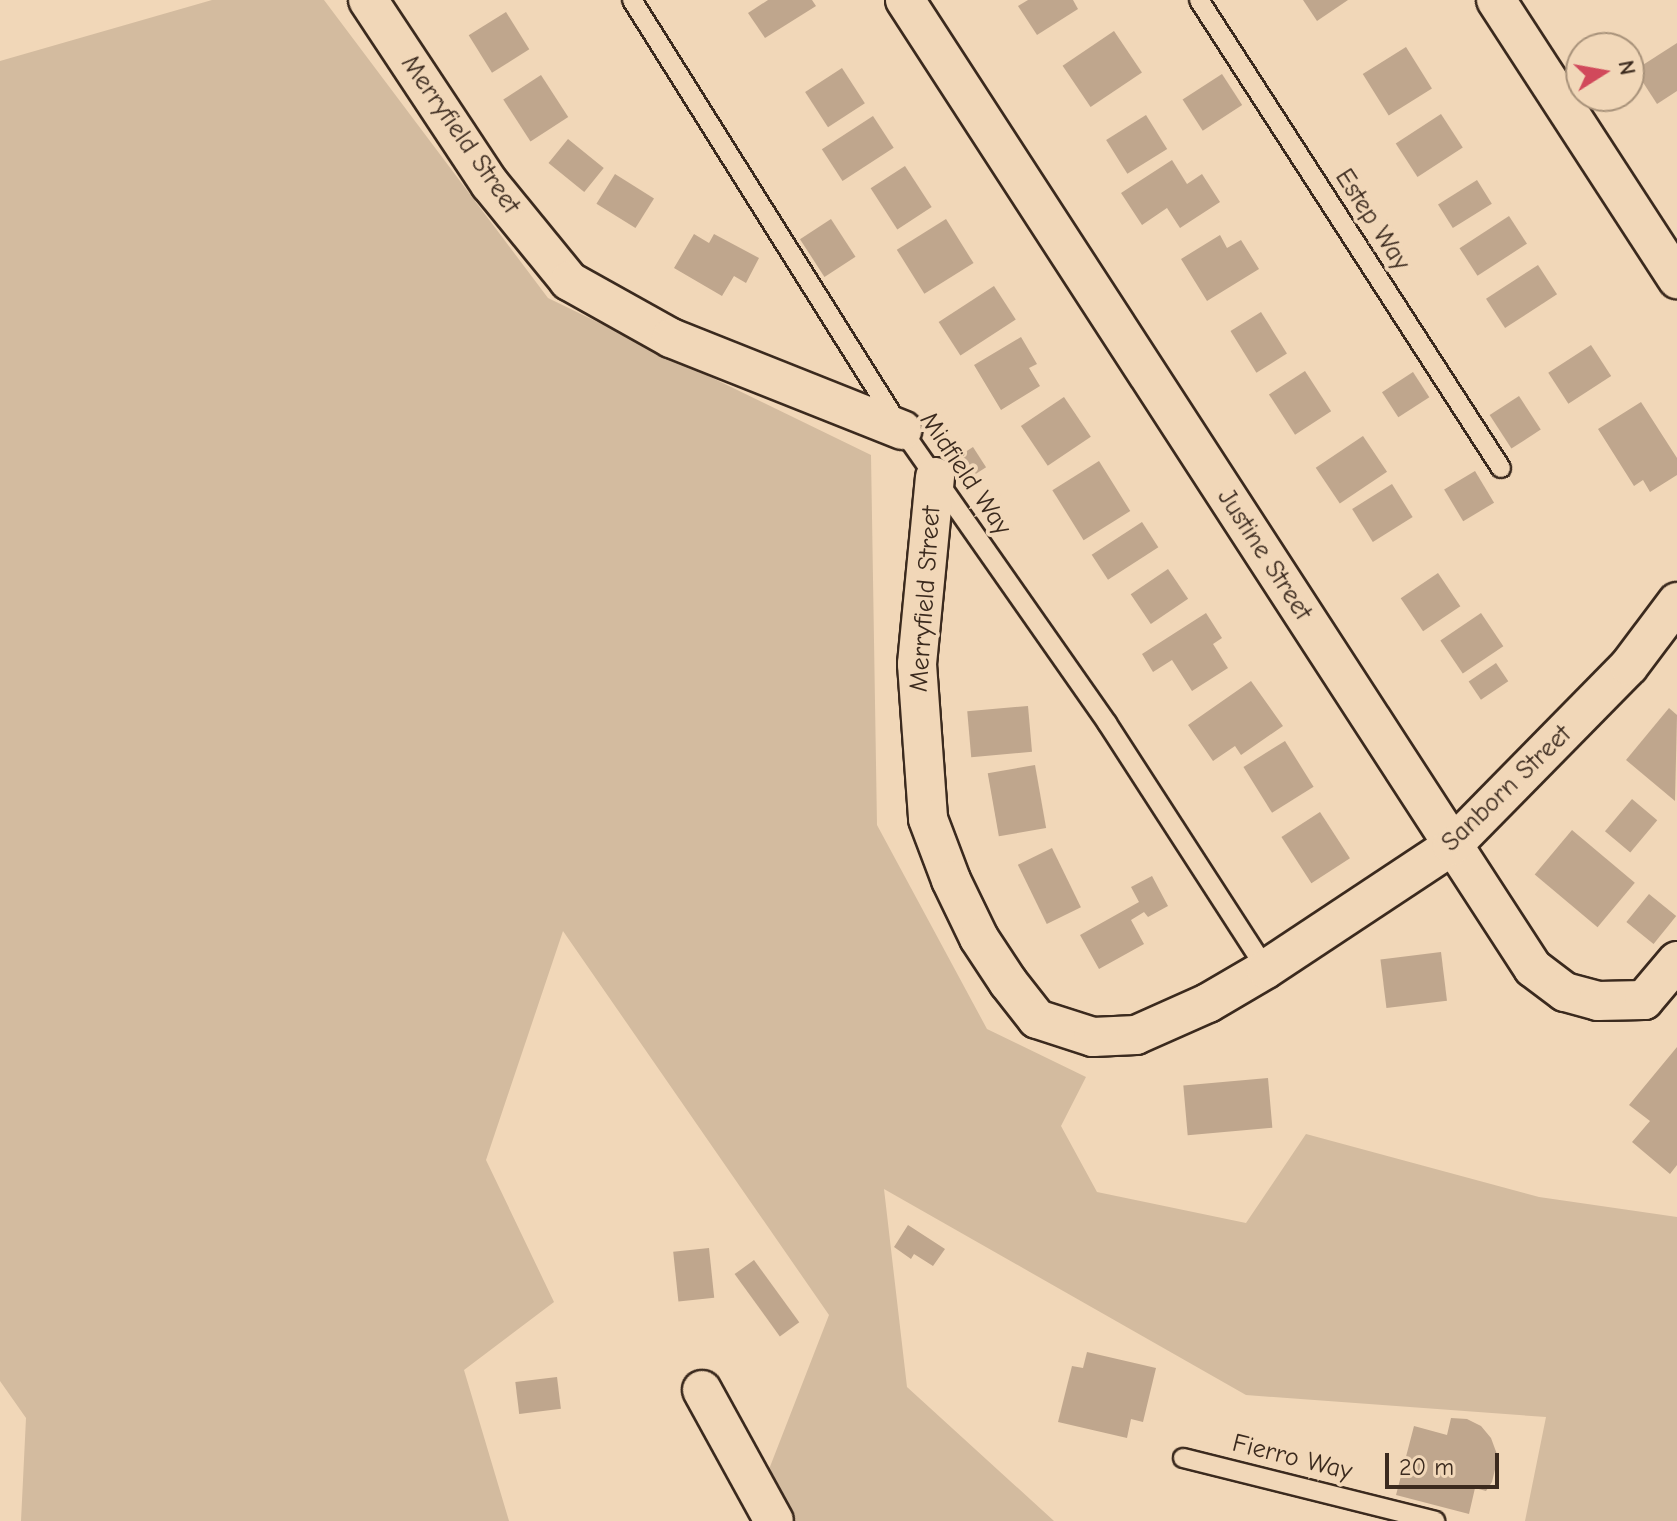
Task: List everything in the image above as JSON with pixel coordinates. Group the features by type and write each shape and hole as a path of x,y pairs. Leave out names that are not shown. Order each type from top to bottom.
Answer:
{"street":[{"name":"Merryfield Street","path":"368,0 490,184 569,281 671,338 902,430"},
{"name":"Justine Street","path":"905,0 1533,968 1565,992 1598,1001 1644,1000 1676,963"},
{"path":"1496,0 1677,279"},
{"name":"Merryfield Street","path":"935,477 917,664 928,819 951,880 979,938 1008,982 1037,1019 1093,1037 1136,1035 1208,1003 1266,969"},
{"name":"Sanborn Street","path":"1266,969 1452,846 1629,666 1677,602"},
{"path":"702,1390 774,1521"}],"lane":[{"name":"Midfield Way","path":"632,0 902,430 1107,723 1266,969"},
{"name":"Estep Way","path":"1199,0 1501,468"},
{"name":"Fierro Way","path":"1183,1458 1435,1521"}],"shaded area":[{"path":"212,0 324,0 548,298 871,455 877,825 987,1029 1086,1077 1061,1126 1097,1192 1246,1223 1306,1134 1539,1197 1677,1217 1677,1521 1525,1521 1546,1417 1246,1395 884,1189 907,1387 1054,1521 777,1521 759,1495 829,1315 563,931 486,1160 554,1302 464,1370 509,1521 21,1521 26,1418 0,1381 0,61"}],"building":[{"path":"768,0 812,0 816,6 765,38 748,13"},
{"path":"1028,0 1073,0 1078,9 1037,35 1018,6"},
{"path":"1303,0 1348,0 1317,21"},
{"path":"506,12 529,49 492,73 469,35"},
{"path":"1114,31 1142,72 1091,107 1063,66"},
{"path":"1677,43 1677,91 1657,104 1645,85 1645,64"},
{"path":"1406,47 1432,89 1389,116 1363,74"},
{"path":"842,68 865,103 828,127 805,92"},
{"path":"1222,74 1242,105 1203,131 1183,100"},
{"path":"541,75 568,117 530,141 503,100"},
{"path":"1441,114 1463,148 1417,177 1396,143"},
{"path":"1146,115 1167,149 1127,174 1106,140"},
{"path":"873,116 894,148 843,181 822,149"},
{"path":"568,139 604,168 584,192 548,163"},
{"path":"1172,160 1187,184 1202,174 1220,202 1180,228 1167,208 1142,225 1121,193"},
{"path":"905,166 932,207 897,229 871,188"},
{"path":"615,174 654,198 635,228 596,204"},
{"path":"1477,180 1492,204 1453,228 1438,204"},
{"path":"1509,216 1527,244 1477,276 1460,248"},
{"path":"831,219 856,257 824,277 800,239"},
{"path":"946,219 974,263 924,294 897,250"},
{"path":"694,234 709,243 714,234 759,258 746,283 734,276 722,296 674,268"},
{"path":"1220,235 1227,248 1241,240 1259,269 1207,301 1181,259"},
{"path":"1538,265 1557,294 1505,328 1486,299"},
{"path":"994,286 1016,320 960,355 939,322"},
{"path":"1261,312 1287,354 1256,373 1230,331"},
{"path":"1021,337 1037,364 1029,368 1040,386 1001,410 974,365"},
{"path":"1591,345 1611,376 1568,404 1548,373"},
{"path":"1305,371 1331,411 1295,435 1269,394"},
{"path":"1413,372 1429,397 1398,417 1382,392"},
{"path":"1519,396 1541,430 1511,449 1490,415"},
{"path":"1064,397 1091,437 1048,466 1021,426"},
{"path":"1641,402 1677,458 1677,475 1650,492 1643,480 1634,486 1598,429"},
{"path":"1363,436 1387,472 1340,504 1316,468"},
{"path":"973,447 986,467 961,483 948,463"},
{"path":"1099,461 1130,511 1084,540 1052,490"},
{"path":"1475,471 1494,503 1463,521 1444,490"},
{"path":"1392,484 1413,517 1373,542 1352,509"},
{"path":"1142,522 1158,547 1108,580 1092,555"},
{"path":"1168,569 1188,599 1151,624 1131,594"},
{"path":"1438,573 1460,606 1423,631 1401,598"},
{"path":"1206,613 1222,638 1213,644 1228,668 1192,691 1172,660 1153,672 1142,654"},
{"path":"1481,613 1503,646 1463,674 1440,640"},
{"path":"1496,663 1508,681 1481,700 1469,681"},
{"path":"1251,681 1283,726 1241,755 1235,746 1213,761 1188,725"},
{"path":"1028,706 1032,752 971,757 967,711"},
{"path":"1669,708 1677,715 1675,801 1626,760"},
{"path":"1285,741 1314,787 1272,813 1243,767"},
{"path":"1035,765 1046,828 999,836 988,773"},
{"path":"1632,799 1657,820 1630,852 1605,831"},
{"path":"1320,812 1350,858 1311,883 1281,837"},
{"path":"1572,830 1635,883 1598,927 1535,874"},
{"path":"1052,848 1081,907 1047,924 1018,865"},
{"path":"1152,876 1168,906 1148,917 1144,912 1131,920 1144,944 1099,969 1080,935 1139,902 1131,887"},
{"path":"1649,894 1676,916 1654,944 1626,922"},
{"path":"1441,952 1447,1001 1386,1008 1380,959"},
{"path":"1677,1047 1677,1165 1670,1174 1632,1142 1650,1121 1629,1105"},
{"path":"1268,1078 1272,1128 1188,1135 1183,1085"},
{"path":"908,1225 945,1249 933,1266 914,1254 911,1259 894,1247"},
{"path":"709,1248 714,1298 678,1301 673,1252"},
{"path":"754,1260 799,1322 780,1336 735,1274"},
{"path":"1087,1352 1156,1368 1143,1422 1131,1419 1127,1438 1058,1422 1072,1366 1083,1368"},
{"path":"557,1377 561,1409 519,1414 515,1382"},
{"path":"1451,1418 1467,1419 1481,1426 1491,1438 1498,1457 1492,1482 1486,1491 1475,1488 1469,1514 1396,1495 1414,1426 1447,1435"}]}
